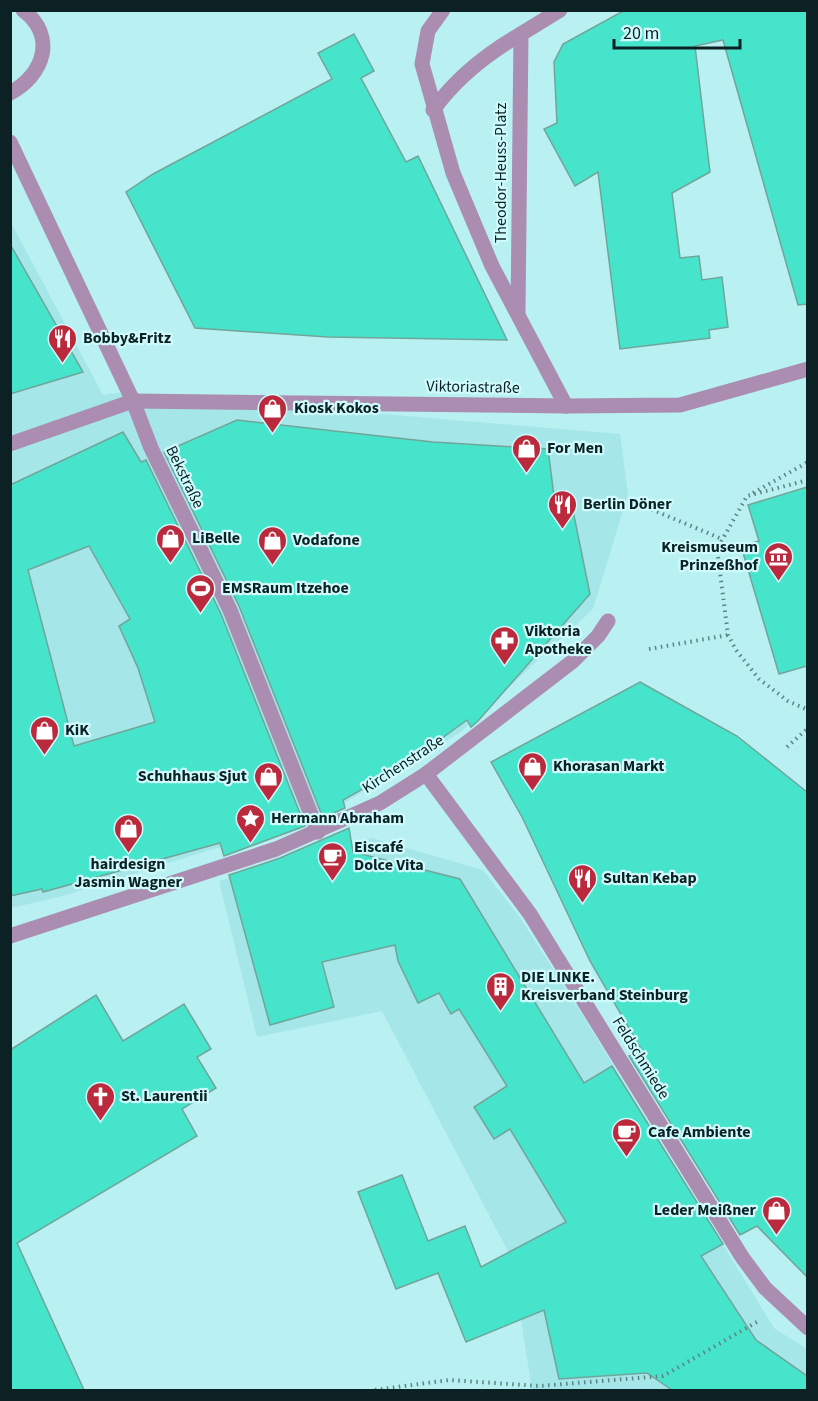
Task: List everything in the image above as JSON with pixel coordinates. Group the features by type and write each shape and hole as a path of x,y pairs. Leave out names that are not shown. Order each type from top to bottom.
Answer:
{"street":[{"path":"10,93 24,86 35,74 43,47 39,30 23,10"},
{"name":"Theodor-Heuss-Platz","path":"443,10 428,31 422,64 433,110 453,173 492,266 566,406"},
{"path":"433,110 450,86 489,52 560,10"},
{"name":"Theodor-Heuss-Platz","path":"518,313 521,34"},
{"name":"Bekstraße","path":"10,142 133,401 151,448 230,610 318,832"},
{"name":"Viktoriastraße","path":"10,444 133,401 566,406 680,405 807,369"},
{"name":"Kirchenstraße","path":"10,936 158,889 318,832 380,803 426,774 573,661 598,636 608,621"},
{"name":"Feldschmiede","path":"426,774 530,914 742,1257 765,1288 807,1328"}],"path":[{"path":"807,462 747,496 717,549 728,635 736,650 759,679 788,701 807,710"},
{"path":"747,496 807,480"},
{"path":"646,507 722,539"},
{"path":"650,649 728,635"},
{"path":"787,747 807,728"},
{"path":"375,1390 449,1380 539,1386 663,1376 783,1307"}],"shaded area":[{"path":"10,221 103,395 124,392 620,434 628,494 593,609 461,732 326,814 63,896 11,908"},
{"path":"372,838 483,870 521,919 583,1016 774,1328 807,1349 807,1390 532,1390 511,1257 382,1011 257,1037 219,881"}],"building":[{"path":"625,10 807,10 807,304 798,305 723,40 695,46 710,172 672,193 680,258 699,256 702,280 722,277 728,327 709,330 710,338 620,349 598,172 575,186 544,129 557,123 554,62 563,44"},
{"path":"354,34 374,71 361,78 406,162 418,156 507,340 328,337 195,328 126,192 153,174 332,79 318,53"},
{"path":"10,244 83,372 10,394"},
{"path":"237,420 433,442 548,449 555,504 571,501 590,594 471,727 467,720 405,765 343,800 345,808 323,818 239,606 164,452"},
{"path":"123,432 141,462 146,460 221,614 305,826 224,856 220,843 43,892 42,889 10,896 10,485","holes":["89,546 130,619 119,626 138,668 155,722 74,746 28,570"]},
{"name":"Kreismuseum Prinzeßhof","path":"807,487 807,666 779,674 741,546 759,541 748,505"},
{"path":"640,682 737,736 807,792 807,1277 757,1226 740,1235 629,1056 641,1049 590,961 522,817 491,762"},
{"path":"349,828 353,852 460,879 584,1083 612,1066 723,1244 701,1256 756,1340 807,1376 807,1390 672,1390 647,1373 559,1379 544,1310 466,1342 438,1273 396,1289 358,1192 402,1175 428,1241 465,1226 481,1267 566,1222 510,1129 494,1139 474,1107 507,1086 459,1009 451,1014 439,993 418,1003 398,961 395,945 322,962 334,1007 270,1025 229,875 280,858"},
{"name":"St. Laurentii","path":"96,995 123,1041 184,1004 211,1049 197,1057 216,1088 182,1109 197,1136 17,1243 84,1390 10,1390 10,1050"}],"place":[{"name":"Bobby&Fritz","path":"62,364"},
{"name":"Kiosk Kokos","path":"273,434"},
{"name":"For Men","path":"526,474"},
{"name":"Berlin Döner","path":"562,530"},
{"name":"LiBelle","path":"171,564"},
{"name":"Vodafone","path":"272,566"},
{"name":"Kreismuseum Prinzeßhof","path":"779,582"},
{"name":"EMSRaum Itzehoe","path":"201,614"},
{"name":"Viktoria Apotheke","path":"504,666"},
{"name":"KiK","path":"44,756"},
{"name":"Khorasan Markt","path":"532,792"},
{"name":"Schuhhaus Sjut","path":"268,802"},
{"name":"Hermann Abraham","path":"250,844"},
{"name":"hairdesign Jasmin Wagner","path":"128,854"},
{"name":"Eiscafé Dolce Vita","path":"333,882"},
{"name":"Sultan Kebap","path":"582,904"},
{"name":"DIE LINKE. Kreisverband Steinburg","path":"500,1012"},
{"name":"St. Laurentii","path":"100,1122"},
{"name":"Cafe Ambiente","path":"627,1158"},
{"name":"Leder Meißner","path":"777,1236"}]}
